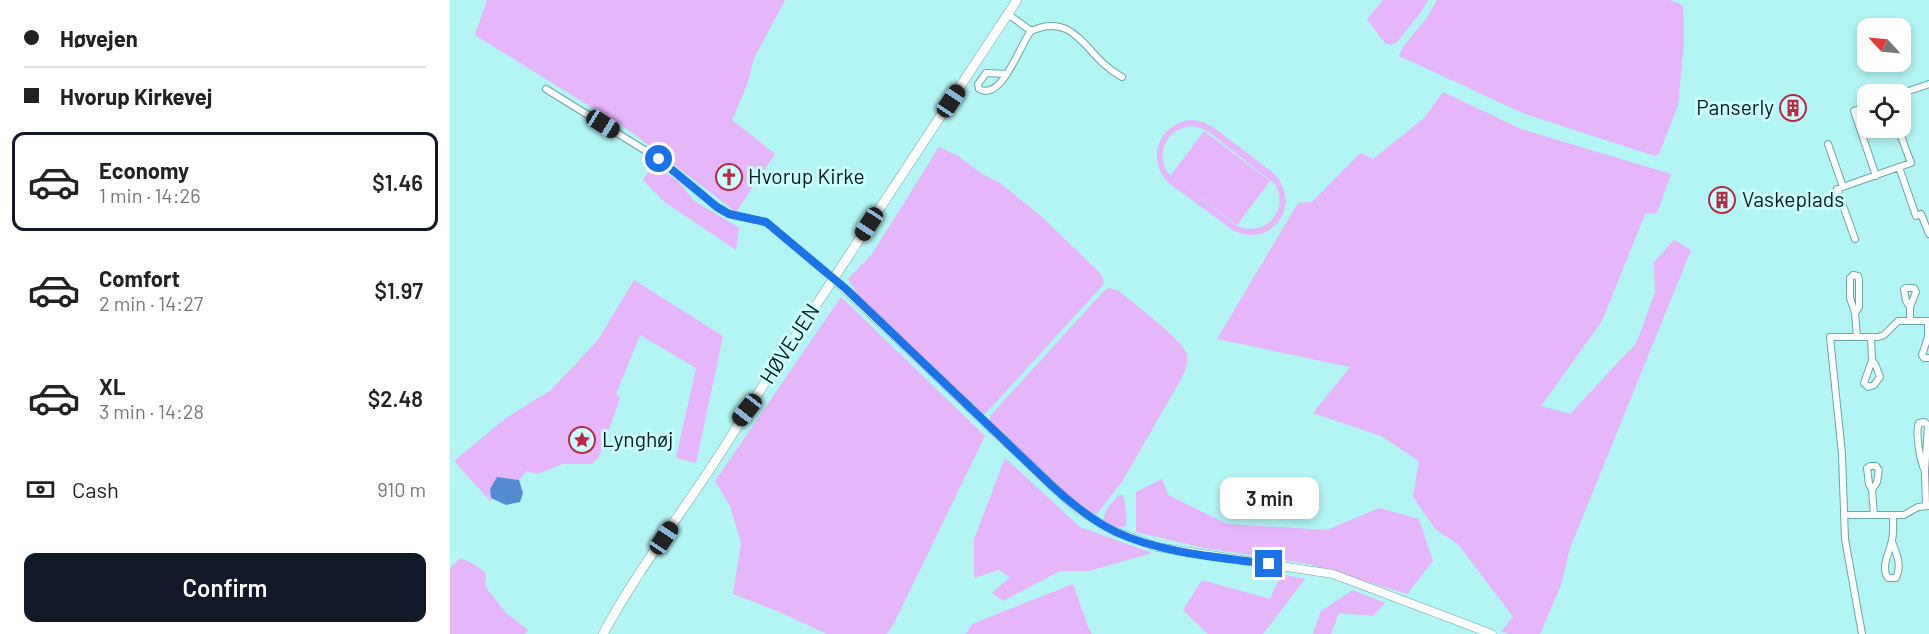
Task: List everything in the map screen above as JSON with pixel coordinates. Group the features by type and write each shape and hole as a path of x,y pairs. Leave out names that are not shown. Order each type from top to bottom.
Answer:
{"main road":[{"name":"HØVEJEN","path":"597,634 632,576 747,410 1017,0"},
{"name":"HØVEJEN","path":"603,634 747,410"}],"street":[{"path":"1008,14 1031,31"},
{"path":"1007,74 986,73 978,84 979,89 988,91 994,89 1007,74 1031,31 1048,25 1057,25 1074,34 1099,61 1113,73 1122,77"},
{"path":"1911,90 1929,84"},
{"path":"546,88 659,159 717,207 729,214 766,222 834,279 1065,498 1114,531 1163,549 1333,574 1492,634"},
{"path":"1863,138 1876,176"},
{"path":"1855,239 1837,189 1911,163 1902,138"},
{"path":"1828,144 1844,187"},
{"path":"1899,167 1916,216 1921,214 1929,234"},
{"path":"1855,313 1859,307 1859,280 1858,276 1853,275 1850,278 1850,298 1855,313 1857,337"},
{"path":"1910,307 1910,321"},
{"path":"1862,634 1845,539 1842,455 1830,337 1882,336 1899,321 1928,321 1929,337 1922,355 1924,358 1929,357"},
{"path":"1871,337 1872,360"},
{"path":"1844,515 1905,515 1916,507 1928,506 1925,471 1928,425 1924,422 1919,423 1917,429 1920,462 1925,471"},
{"path":"1872,490 1874,515"},
{"path":"1892,542 1899,559 1898,575 1896,578 1888,578 1885,573 1886,557 1892,542 1893,515"}],"shaded area":[{"path":"487,0 785,0 754,58 747,85 732,120 775,154 736,212 630,131 475,35"},
{"path":"1383,0 1428,0 1397,42 1387,44 1367,19"},
{"path":"1437,0 1669,0 1683,5 1684,43 1678,105 1659,154 1655,156 1525,114 1399,56"},
{"path":"1443,92 1521,129 1671,174 1657,213 1645,214 1602,321 1541,406 1570,414 1637,342 1655,292 1654,262 1674,240 1691,250 1570,548 1561,585 1540,634 1509,634 1501,631 1513,617 1458,544 1436,530 1413,497 1419,461 1381,436 1313,413 1350,367 1217,339 1298,203 1312,202 1360,153 1373,159 1424,118"},
{"path":"1192,120 1213,127 1272,172 1281,184 1285,196 1285,208 1280,219 1272,228 1248,235 1234,231 1170,184 1162,175 1158,165 1159,144 1171,128","holes":["1192,126 1201,128 1275,184 1279,194 1277,212 1265,225 1247,229 1237,226 1167,172 1162,156 1170,136 1184,128"]},
{"path":"1204,131 1270,181 1237,225 1171,175"},
{"path":"939,147 958,156 982,174 1000,183 1042,217 1101,274 1104,282 985,414 979,413 862,300 848,279 872,254"},
{"path":"654,164 680,183 693,200 739,228 736,250 663,201 643,180"},
{"path":"634,280 723,336 696,463 676,458 696,368 640,335 616,394 620,398 599,457 592,464 563,464 537,474 527,471 519,480 497,477 490,489 491,502 454,461 506,418 551,390 598,340"},
{"path":"1109,288 1119,291 1166,330 1182,346 1187,359 1181,379 1123,480 1097,514 1075,501 1043,473 990,422 990,416"},
{"path":"841,297 985,436 892,627 886,634 827,634 733,594 741,543 730,506 715,481"},
{"path":"1005,458 1080,527 1152,553 1089,571 1060,571 1003,601 992,593 1010,577 999,570 974,578 974,539"},
{"path":"1162,479 1168,495 1227,524 1327,530 1379,508 1419,519 1433,561 1407,594 1309,564 1204,548 1136,532 1136,492"},
{"path":"1119,495 1123,495 1126,507 1126,526 1123,527 1114,526 1104,519 1107,509"},
{"path":"461,558 486,573 485,586 506,613 528,630 525,634 450,634 450,568"},
{"path":"1281,574 1305,579 1263,634 1208,634 1183,610 1202,580 1270,599"},
{"path":"1073,584 1092,634 966,634 972,624"},
{"path":"1353,590 1385,603 1373,616 1339,613 1331,634 1313,634 1321,611"}],"water":[{"path":"497,477 519,480 523,493 520,502 506,505 491,498 490,489"}],"place":[{"name":"Panserly","path":"1793,108"},
{"name":"Hvorup Kirke","path":"729,177"},
{"name":"Vaskeplads","path":"1722,200"},
{"name":"Lynghøj","path":"582,440"}],"route":[{"path":"659,159 717,207 729,214 766,222 846,289 1065,498 1096,521 1130,538 1163,549 1269,564"}]}
